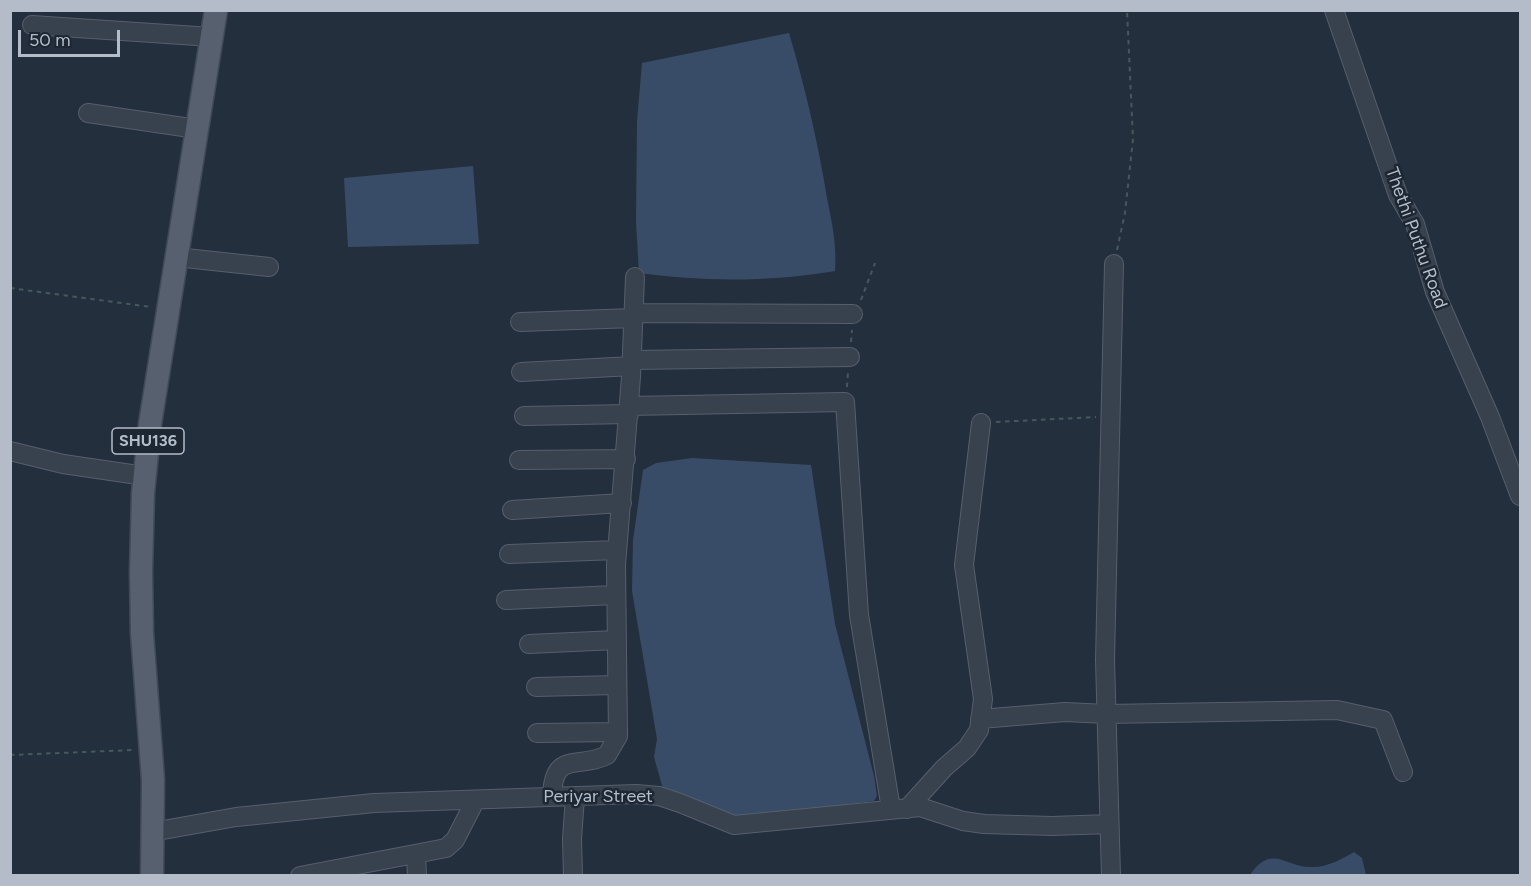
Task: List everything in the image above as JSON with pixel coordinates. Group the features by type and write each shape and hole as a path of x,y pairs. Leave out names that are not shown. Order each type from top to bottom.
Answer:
{"main road":[{"name":"SHU136","path":"152,876 152,750 142,633 145,476 150,424 216,10"}],"street":[{"name":"Thethi Puthu Road","path":"1334,10 1398,195 1415,224 1435,292 1490,417 1521,496"},
{"path":"32,25 212,37"},
{"path":"88,113 197,129"},
{"path":"176,257 269,267"},
{"path":"1111,876 1105,660 1114,264"},
{"path":"552,797 553,779 558,769 572,762 607,755 614,746 618,732 615,595 626,459 635,277"},
{"path":"520,322 634,316 853,314"},
{"path":"522,372 632,363 850,357"},
{"path":"525,416 845,402 860,615 899,809"},
{"path":"899,809 967,748 979,730 983,699 979,655 968,610 964,566 981,423"},
{"path":"10,451 72,465 145,476"},
{"path":"519,460 626,459"},
{"path":"512,510 622,503"},
{"path":"508,554 617,550"},
{"path":"506,600 615,595"},
{"path":"529,644 616,640"},
{"path":"536,687 617,685"},
{"path":"981,719 1065,712 1107,714 1337,710 1383,720 1403,772"},
{"path":"537,733 618,732"},
{"name":"Periyar Street","path":"152,832 197,823 334,807 552,797 659,796 734,825 920,807 963,821 984,824 1052,826 1109,824"},
{"path":"573,876 572,839 575,797"},
{"path":"300,876 416,855 450,845 475,801"},
{"path":"416,855 417,876"}],"path":[{"path":"1114,264 1125,213 1133,139 1127,10"},
{"path":"845,402 853,314 870,281 875,263"},
{"path":"10,288 169,310"},
{"path":"981,423 1110,417"},
{"path":"10,755 152,750"}],"water":[{"path":"789,33 820,156 834,234 835,271 737,280 639,273 636,222 637,121 642,63"},
{"path":"473,166 479,244 348,247 344,178"},
{"path":"692,458 811,465 835,624 874,776 877,796 874,801 741,818 663,789 654,757 657,739 632,591 633,540 643,470 656,463"},
{"path":"1354,852 1362,858 1366,875 1250,875 1258,865 1273,858 1304,867 1319,867"}]}
